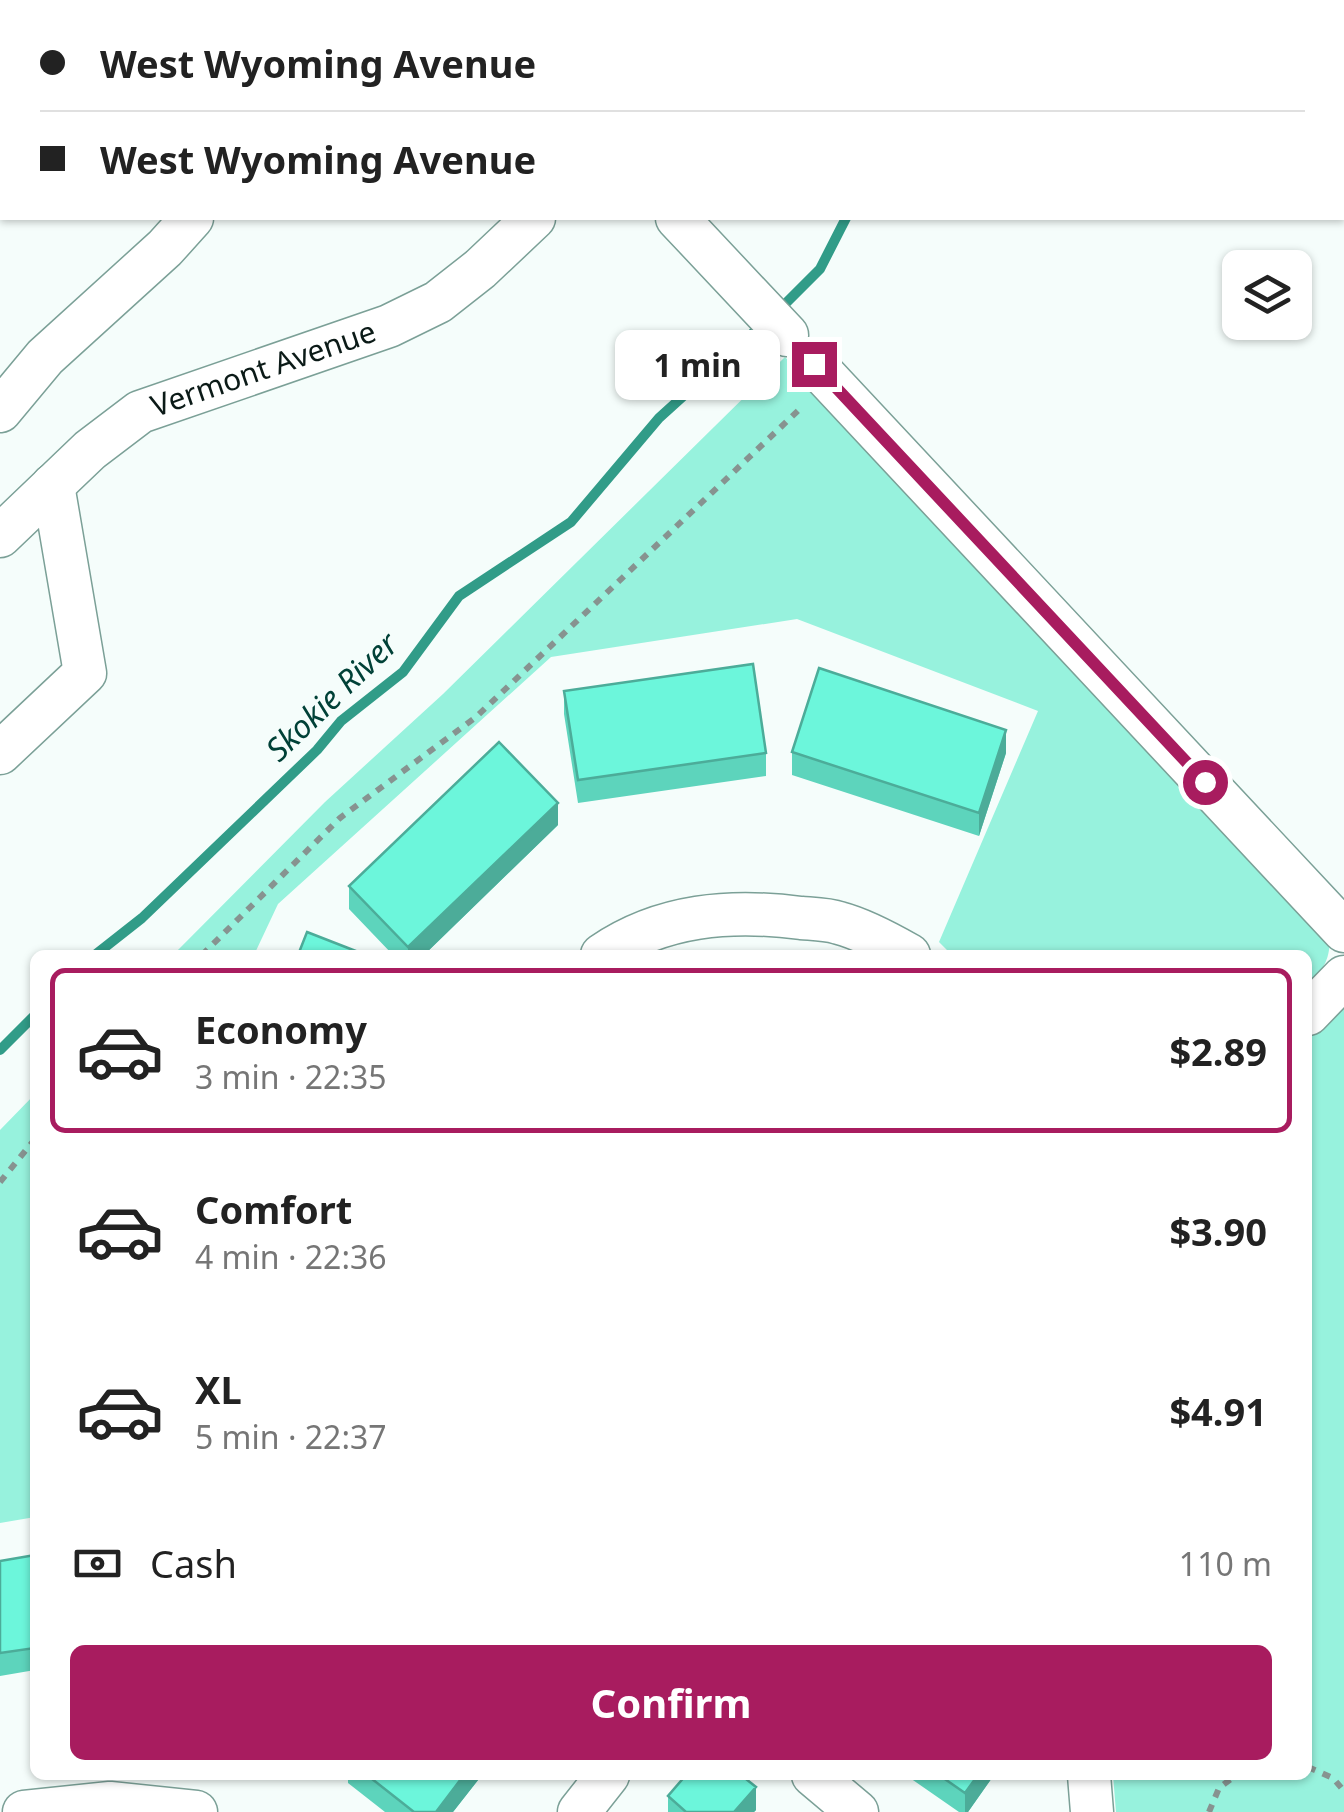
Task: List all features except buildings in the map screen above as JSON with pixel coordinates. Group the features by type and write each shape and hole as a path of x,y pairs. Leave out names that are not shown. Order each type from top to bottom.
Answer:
{"street":[{"path":"0,412 46,357 190,220"},
{"name":"Vermont Avenue","path":"0,536 90,450 140,412 389,326 438,302 480,270 532,220"},
{"path":"680,220 742,287 804,366 1344,931"},
{"path":"0,753 85,674 53,485"},
{"path":"609,950 668,924 718,913 775,914 839,922 898,950"},
{"path":"1312,1010 1344,977"},
{"path":"579,1812 604,1780"},
{"path":"820,1780 857,1812"},
{"path":"1089,1780 1092,1812"},
{"path":"24,1812 110,1803 196,1812"}],"path":[{"path":"207,950 340,818 476,717 804,366"},
{"path":"0,1182 30,1145"},
{"path":"1312,1769 1333,1778 1344,1791"},
{"path":"1209,1812 1220,1788 1230,1780"}],"green space":[{"path":"785,357 1330,935 1329,951 1312,981 1312,950 947,950 939,942 1038,711 797,619 551,657 278,904 256,950 178,950 325,802 443,694"},
{"path":"1344,1002 1344,1812 1116,1812 1113,1780 1312,1780 1312,1034"},
{"path":"30,1099 30,1518 0,1523 0,1130"}],"waterway":[{"name":"Skokie River","path":"777,312 820,269 845,220"},
{"name":"Skokie River","path":"101,950 142,918 317,750 341,721 403,672 459,596 571,522 659,418 764,323"},
{"name":"Skokie River","path":"0,1050 30,1020"}],"route":[{"path":"814,364 1205,782"}]}
